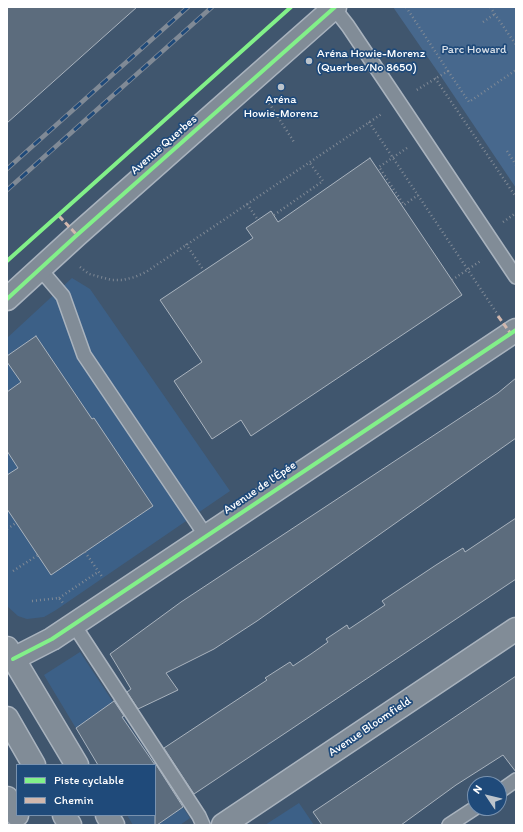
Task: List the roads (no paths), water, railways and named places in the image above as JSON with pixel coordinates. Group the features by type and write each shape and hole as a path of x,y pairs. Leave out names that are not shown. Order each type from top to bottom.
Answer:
{"main road":[{"name":"Avenue Querbes","path":"7,299 334,8"},
{"name":"Avenue de l'Épée","path":"10,654 39,647 70,616 206,536 516,330"},
{"name":"Avenue Bloomfield","path":"223,825 516,629"},
{"path":"10,654 76,764"},
{"path":"7,718 33,764"},
{"path":"7,798 16,813"},
{"path":"18,816 23,825"},
{"path":"65,816 70,825"},
{"path":"108,816 113,825"}],"lane":[{"path":"334,8 348,26 516,277"},
{"path":"40,269 63,296 84,356 206,536"},
{"path":"70,616 199,816 203,825"},
{"path":"507,786 516,780"},
{"path":"449,825 467,813"}],"railway":[{"path":"7,169 188,7"},
{"path":"7,190 212,7"}],"place":[{"name":"Aréna Howie-Morenz (Querbes/No 8650)","path":"309,61"},
{"name":"Aréna Howie-Morenz","path":"281,87"}],"park label":[{"name":"Parc Howard","path":"474,50"}]}
